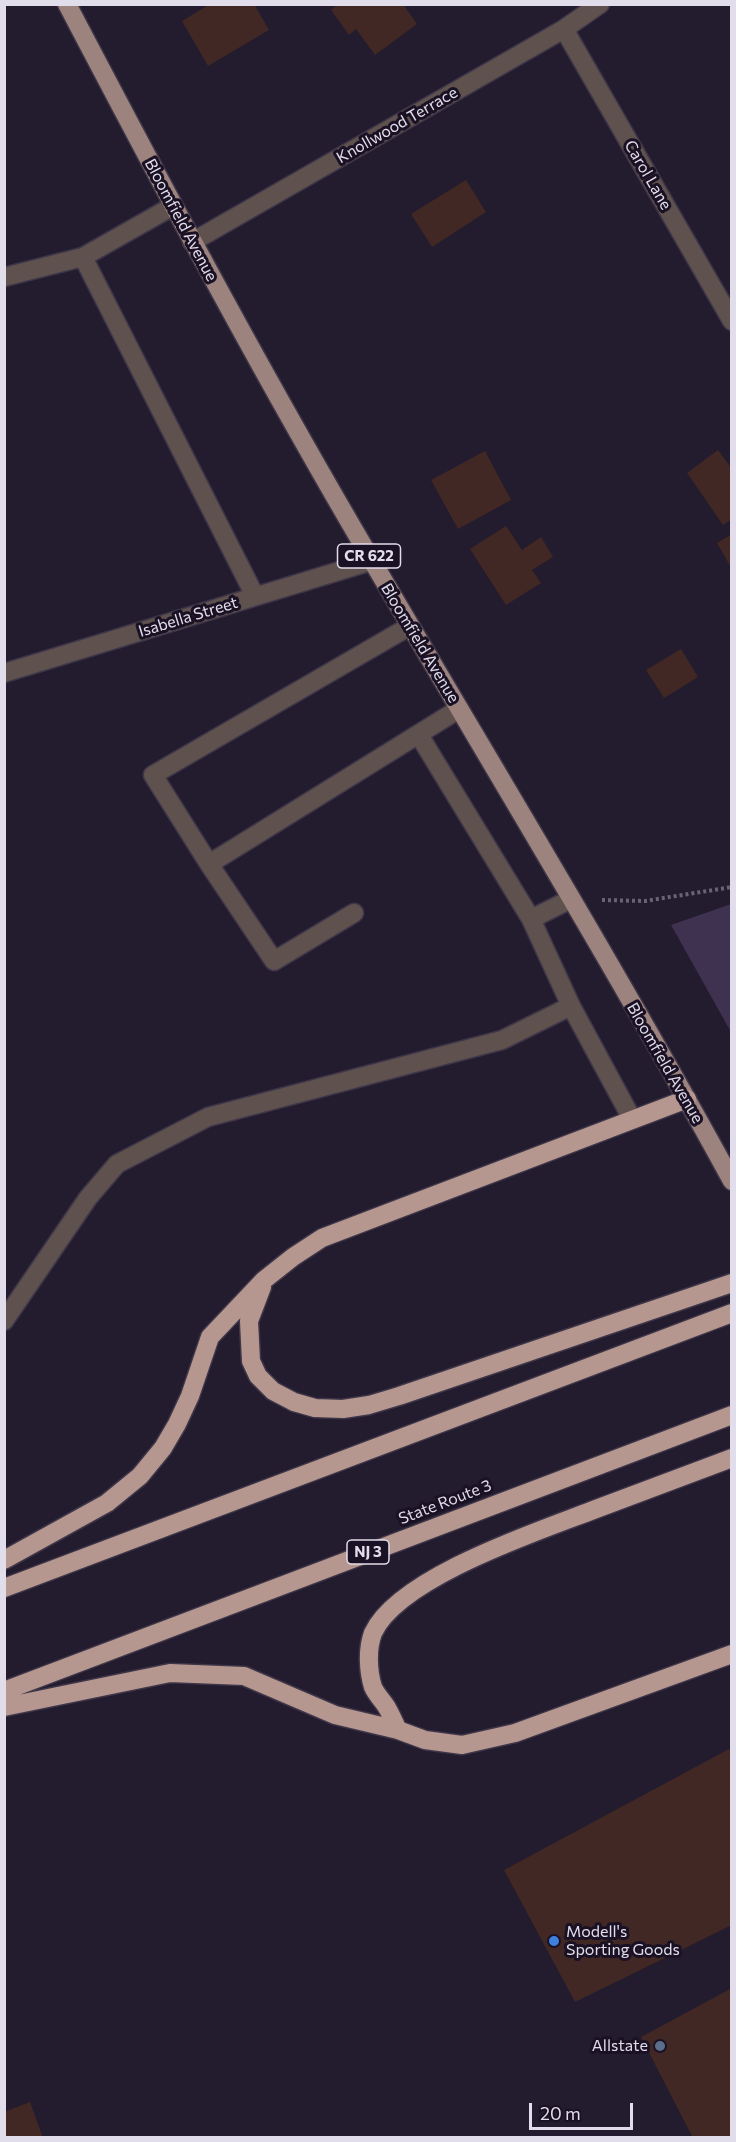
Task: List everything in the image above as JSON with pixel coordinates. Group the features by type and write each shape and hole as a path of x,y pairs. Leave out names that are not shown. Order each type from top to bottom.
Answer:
{"highway":[{"path":"4,1560 107,1503 140,1476 163,1448 177,1424 190,1396 210,1337 264,1280 293,1257 322,1238 687,1098"},
{"path":"264,1280 249,1321 250,1361 258,1376 273,1391 294,1402 315,1408 369,1405 732,1283"},
{"path":"4,1588 732,1313"},
{"name":"State Route 3","path":"4,1691 732,1415"},
{"path":"398,1730 374,1688 369,1662 373,1634 397,1604 429,1581 465,1561 527,1535 732,1458"},
{"path":"4,1707 170,1673 234,1675 268,1684 335,1715 398,1730 425,1740 462,1745 515,1733 732,1654"}],"main road":[{"name":"Bloomfield Avenue","path":"67,4 192,242 372,561 687,1098 732,1181"}],"street":[{"name":"Knollwood Terrace","path":"192,242 564,29 600,4"},
{"name":"Carol Lane","path":"564,29 732,321"},
{"path":"4,277 83,257 173,206"},
{"path":"83,257 255,597"},
{"name":"Isabella Street","path":"4,673 372,561"},
{"path":"354,914 274,961 153,775 410,626"},
{"path":"209,864 459,710"},
{"path":"418,735 531,919 572,1006 632,1119"},
{"path":"531,919 571,899"},
{"path":"4,1321 88,1198 117,1164 208,1117 502,1040 572,1006"}],"path":[{"path":"571,899 645,901 732,887"}],"shaded area":[{"path":"732,904 731,1032 671,925"}],"building":[{"path":"210,4 254,4 269,30 208,66 182,21"},
{"path":"338,4 403,4 417,24 375,55 356,29 349,35 331,10"},
{"path":"466,180 486,212 432,247 411,214"},
{"path":"718,450 732,469 732,519 723,525 687,473"},
{"path":"485,451 511,500 458,529 431,480"},
{"path":"506,526 522,550 541,537 553,557 532,570 541,583 506,605 470,549"},
{"path":"732,534 732,569 717,543"},
{"path":"681,649 698,677 664,698 646,670"},
{"path":"729,1749 732,1753 732,1925 575,2002 504,1870"},
{"path":"732,1988 732,2138 693,2138 641,2037"},
{"path":"30,2102 43,2138 4,2138 4,2112"}],"place":[{"name":"Modell's Sporting Goods","path":"554,1941"},
{"name":"Allstate","path":"660,2046"}]}
